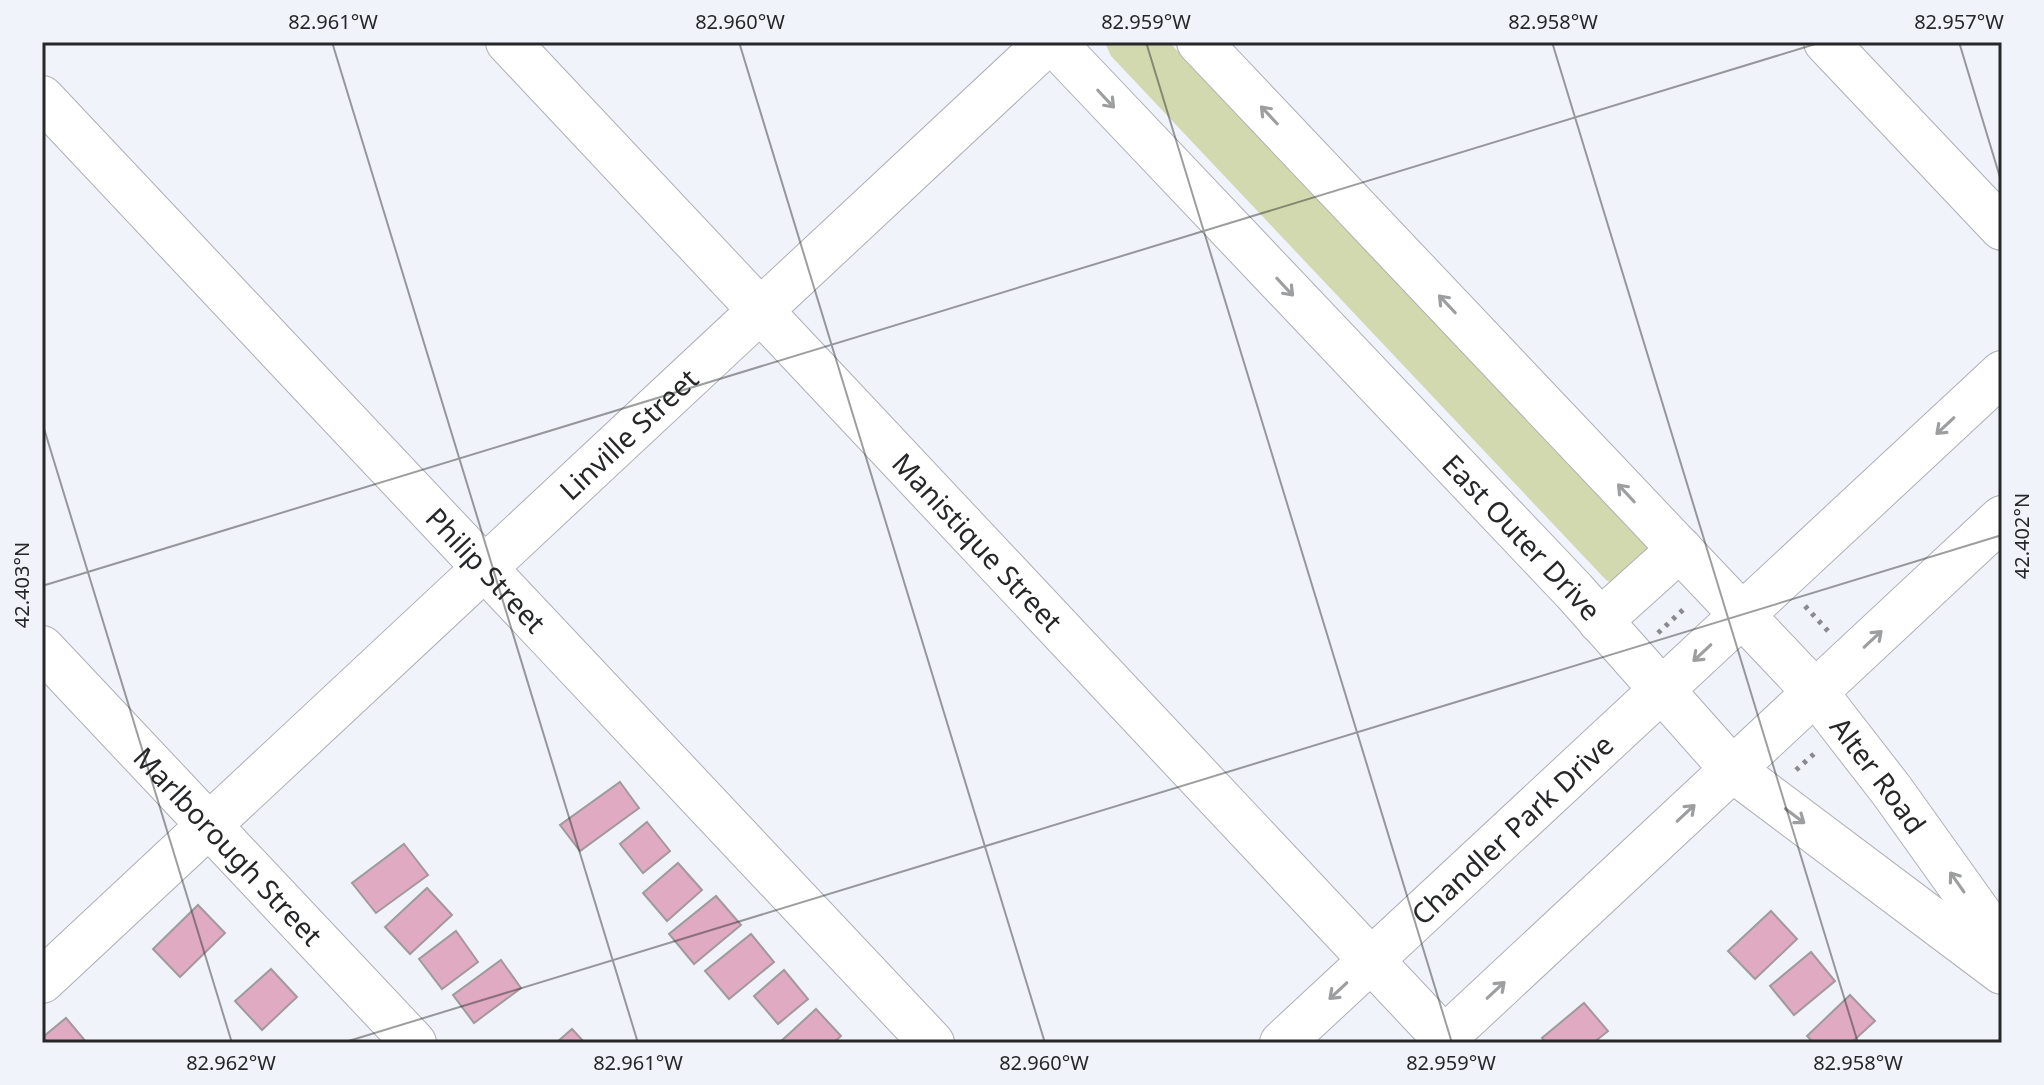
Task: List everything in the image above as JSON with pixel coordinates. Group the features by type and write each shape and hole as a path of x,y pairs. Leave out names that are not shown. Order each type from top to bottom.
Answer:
{"street":[{"name":"Manistique Street","path":"508,42 1444,1041"},
{"name":"Linville Street","path":"42,981 1050,42"},
{"name":"East Outer Drive","path":"1050,42 1600,621 1733,770"},
{"path":"1199,42 1742,615 2002,373"},
{"path":"1826,42 2002,228"},
{"name":"Philip Street","path":"42,98 932,1043"},
{"path":"1444,1041 2002,518"},
{"path":"1600,621 1680,549"},
{"name":"Chandler Park Drive","path":"1282,1043 1742,615"},
{"name":"Alter Road","path":"1742,615 1816,693 1892,791 2002,945"},
{"name":"Marlborough Street","path":"42,648 414,1043"},
{"path":"1733,770 2002,972"}],"path":[{"path":"1658,633 1693,601"},
{"path":"1802,603 1835,639"},
{"path":"1793,773 1816,752"}],"green space":[{"path":"1108,42 1169,42 1646,544 1650,552 1615,585 1606,580 1111,56 1106,45"}],"building":[{"path":"620,782 639,808 580,851 560,825"},
{"path":"647,822 670,851 643,873 620,844"},
{"path":"404,844 428,875 376,913 352,883"},
{"path":"678,863 702,890 667,921 643,893"},
{"path":"427,888 452,915 410,954 385,927"},
{"path":"716,896 741,925 694,964 669,934"},
{"path":"198,905 225,933 180,977 153,949"},
{"path":"1771,911 1797,939 1755,979 1728,951"},
{"path":"456,931 478,962 442,989 419,959"},
{"path":"751,934 774,962 729,999 705,971"},
{"path":"1811,952 1835,981 1794,1015 1770,986"},
{"path":"501,960 521,988 474,1023 453,995"},
{"path":"271,969 297,997 262,1030 235,1001"},
{"path":"784,970 808,999 778,1024 754,996"},
{"path":"1850,995 1875,1021 1851,1043 1814,1043 1807,1036"},
{"path":"1584,1003 1608,1031 1593,1043 1546,1043 1542,1038"},
{"path":"816,1009 841,1036 833,1043 779,1043"},
{"path":"66,1018 87,1043 48,1043 43,1037"},
{"path":"572,1029 585,1043 556,1043"}]}
